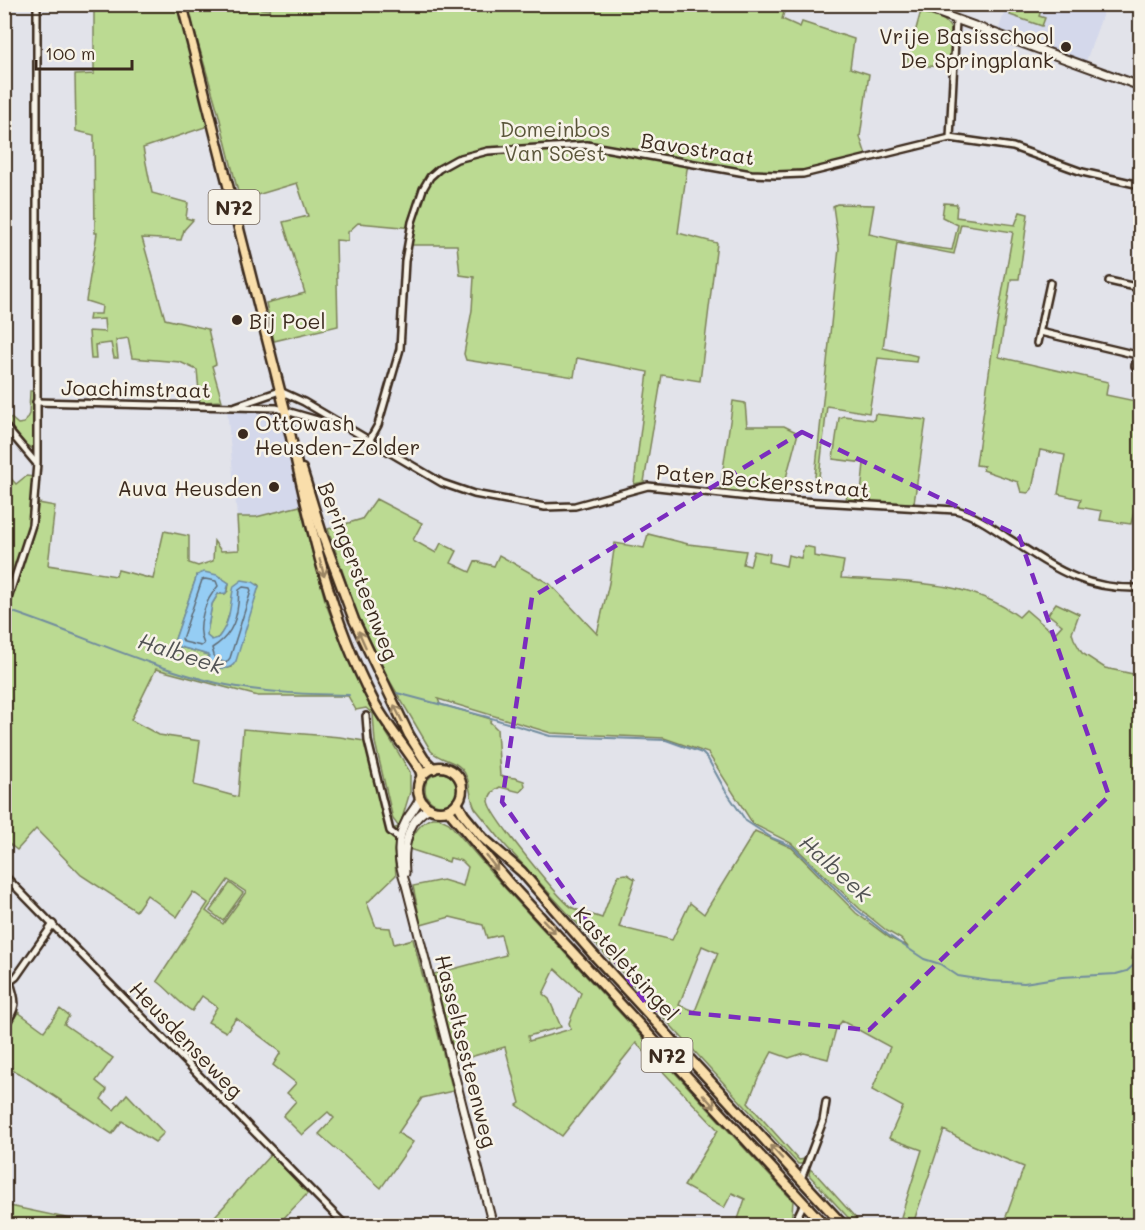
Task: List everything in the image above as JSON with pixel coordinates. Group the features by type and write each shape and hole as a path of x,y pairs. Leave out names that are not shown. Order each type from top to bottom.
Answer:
{"main road":[{"name":"Beringersteenweg","path":"182,4 285,410 296,466 321,566 346,642 374,701 404,737"},
{"name":"Beringersteenweg","path":"294,450 301,464 322,534 354,620 404,737"},
{"name":"N72","path":"404,737 434,769 448,769 458,777 462,790 457,803"},
{"name":"N72","path":"404,737 422,777"},
{"path":"422,777 434,769"},
{"name":"Hasseltsesteenweg","path":"420,798 418,791 422,777"},
{"path":"420,798 436,811 448,810 457,803"},
{"name":"Kasteletsingel","path":"457,803 483,838 522,872 593,954 844,1226"},
{"name":"Kasteletsingel","path":"448,810 509,883 825,1226"}],"street":[{"path":"4,611 32,525 37,463 37,4"},
{"path":"914,4 937,9 956,20 1140,86"},
{"path":"950,138 956,20"},
{"name":"Bavostraat","path":"369,441 378,425 400,349 405,261 412,222 423,189 430,177 448,163 488,151 586,145 752,174 803,174 950,138 1013,147 1082,172 1140,185"},
{"path":"1109,281 1140,288"},
{"path":"1037,344 1050,283"},
{"path":"1040,332 1137,355"},
{"path":"1135,366 1140,342"},
{"name":"Joachimstraat","path":"236,406 280,391"},
{"name":"Pater Beckersstraat","path":"280,391 304,402 423,474 474,494 545,507 575,506 633,488 648,486 768,499 956,510 980,520 1054,568 1084,582 1112,587 1140,588"},
{"name":"Joachimstraat","path":"36,402 236,406 285,410"},
{"name":"Pater Beckersstraat","path":"285,410 346,429"},
{"path":"4,425 37,463"},
{"name":"Hasseltsesteenweg","path":"366,716 368,741 390,831 400,839"},
{"name":"Hasseltsesteenweg","path":"420,798 408,818 400,839 399,866 406,885 493,1226"},
{"name":"Hasseltsesteenweg","path":"406,885 404,852 406,840 418,817 430,808"},
{"name":"Heusdenseweg","path":"4,875 346,1226"},
{"path":"4,1027 15,1010 15,999 7,981 16,977 53,924"},
{"path":"801,1179 823,1121 826,1102"},
{"path":"794,1226 804,1203"}],"highlighted area":[{"path":"802,432 1019,536 1109,796 869,1030 650,1009 502,802 532,597"}],"shaded area":[{"name":"Vrije Basisschool De Springplank","path":"1007,5 1106,5 1085,64 998,31"},
{"path":"227,408 271,409 281,416 300,506 256,517 237,517"}],"green space":[{"name":"Domeinbos Van Soest","path":"230,4 270,10 272,4 786,5 782,19 800,27 802,22 854,39 850,68 869,74 860,137 866,155 803,172 763,172 693,162 687,169 678,233 717,243 700,381 662,375 644,482 634,484 648,372 577,358 574,377 466,360 464,354 472,310 474,277 460,275 457,245 410,245 413,228 358,223 348,232 348,241 336,240 338,326 274,341 266,303 305,293 283,222 308,216 297,183 240,200 218,112 187,5"},
{"path":"94,5 177,5 208,126 143,148 152,193 188,203 186,218 193,220 184,230 181,240 142,238 165,319 208,329 216,364 212,366 222,401 200,402 197,370 180,362 132,358 128,338 116,340 118,358 114,358 111,343 95,345 96,359 91,359 89,331 105,332 104,319 89,320 90,314 101,314 102,306 86,301 97,233 95,233 94,135 76,131 75,75 94,74"},
{"path":"1014,5 1043,5 1039,16 1045,18 1042,26 1010,15"},
{"path":"921,11 942,19 951,29 950,67 906,65"},
{"path":"944,203 957,204 956,217 1015,225 1020,212 1028,214 1019,279 1011,279 999,357 1108,382 1106,395 1140,402 1140,509 1135,508 1131,524 1100,520 1102,511 1079,507 1081,499 1058,494 1065,455 1040,450 1032,489 1028,493 1021,492 1018,482 983,470 984,466 976,465 993,345 1013,232 961,224 954,254 897,243 883,348 917,356 916,362 878,358 869,413 827,406 818,486 814,486 839,248 833,206 837,204 874,205 869,234 952,250 958,225 942,217"},
{"path":"30,391 33,391 33,449 26,445 7,422 11,418 18,424 24,423 29,414"},
{"path":"733,401 745,403 747,426 784,426 798,433 781,497 720,490"},
{"path":"875,414 926,420 914,503 846,501 847,493 861,494 864,463 833,459 839,418 844,416 874,420"},
{"path":"4,471 16,484 26,476 34,477 30,513 37,514 38,503 55,506 48,565 116,576 118,570 153,579 164,531 189,536 189,563 198,566 213,561 214,541 221,551 239,550 237,517 256,517 300,506 326,604 343,647 370,706 410,772 410,792 394,851 396,875 367,903 376,927 390,928 394,944 413,939 453,1091 422,1098 398,1133 413,1142 381,1188 319,1134 334,1118 328,1112 302,1135 283,1116 296,1101 287,1093 296,1083 273,1065 281,1052 236,1018 226,1032 208,1022 217,1007 202,996 192,1011 157,981 208,903 193,892 177,917 147,895 136,911 81,875 36,829 17,850 9,844 5,849","holes":["197,575 220,577 229,583 228,591 225,594 218,594 212,604 207,633 212,640 218,638 224,630 233,602 258,584 259,586 232,667 223,668 207,664 209,655 173,645","156,669 258,696 348,696 356,710 366,708 373,714 375,742 393,819 399,827 392,829 364,741 243,729 238,797 194,785 200,741 159,735 131,720","228,880 246,892 223,924 206,911"]},
{"path":"376,499 422,523 413,540 436,553 441,543 457,551 451,563 470,572 475,561 494,566 499,555 550,584 597,634 609,583 615,543 644,548 648,534 688,544 746,551 743,564 750,566 754,551 770,554 769,562 786,566 788,555 801,558 804,546 814,548 814,556 844,561 841,578 911,582 957,589 979,595 1019,617 1026,610 1054,634 1062,625 1048,614 1056,603 1079,614 1072,633 1082,653 1105,668 1138,675 1140,666 1140,916 1132,959 1140,959 1140,1225 1003,1225 1024,1167 944,1130 914,1221 901,1217 922,1150 889,1138 903,1107 872,1090 890,1047 842,1021 836,1029 828,1059 804,1053 789,1058 772,1052 748,1103 799,1160 805,1159 807,1153 810,1154 805,1164 798,1164 505,845 475,808 467,777 461,768 431,751 388,678 356,611 328,529 362,519","holes":["438,699 551,733 664,738 708,753 753,824 791,843 860,909 887,931 901,939 908,947 890,938 856,913 792,848 755,831 704,914 690,903 672,940 619,927 635,879 627,874 618,875 602,918 574,909 540,873 492,809 489,799 496,789 500,787 520,792 525,786 524,781 500,776 497,729 490,722 491,719 440,704","702,946 718,953 695,1011 679,1005"]},
{"path":"441,773 452,778 457,789 452,800 441,805 430,800 425,789 430,778"},
{"path":"432,818 439,818 449,823 504,887 793,1201 791,1225 736,1225 745,1199 732,1193 724,1208 684,1186 718,1130 636,1043 562,1136 517,1105 520,1103 505,1047 456,1061 434,974 506,955 501,935 487,938 483,925 450,917 421,925 413,886 443,880 463,886 468,867 462,861 450,858 449,862 409,849 417,830","holes":["555,969 581,993 569,1023 571,1029 529,1041 528,1036 561,1027 549,999 543,994"]},
{"path":"230,883 243,893 223,921 210,911"},
{"path":"60,1009 69,1016 64,1024 113,1058 96,1081 107,1090 101,1099 114,1110 127,1094 164,1133 155,1142 122,1121 112,1134 22,1075 6,1067 5,1069 5,1034 18,1012 44,1031"},
{"path":"271,1154 308,1193 277,1225 207,1225"},
{"path":"810,1169 862,1225 855,1225 809,1175"},
{"path":"5,1205 71,1219 70,1225 28,1225 5,1221"}],"water":[{"path":"204,572 217,575 229,583 226,593 218,594 212,604 207,636 212,640 218,638 226,625 234,586 242,580 259,586 236,661 227,668 207,664 209,655 173,645 197,575"}],"waterway":[{"name":"Halbeek","path":"10,611 138,659 217,683 266,691 349,695"},
{"name":"Halbeek","path":"397,693 550,736 666,740 702,753 746,821 772,838 792,846 857,910 888,935 924,959 940,964 958,976 1024,983 1062,977 1116,974 1127,971 1135,964 1140,965"}],"place":[{"name":"Vrije Basisschool De Springplank","path":"1066,47"},
{"name":"Bij Poel","path":"237,320"},
{"name":"Ottowash Heusden-Zolder","path":"243,434"},
{"name":"Auva Heusden","path":"274,487"}]}
